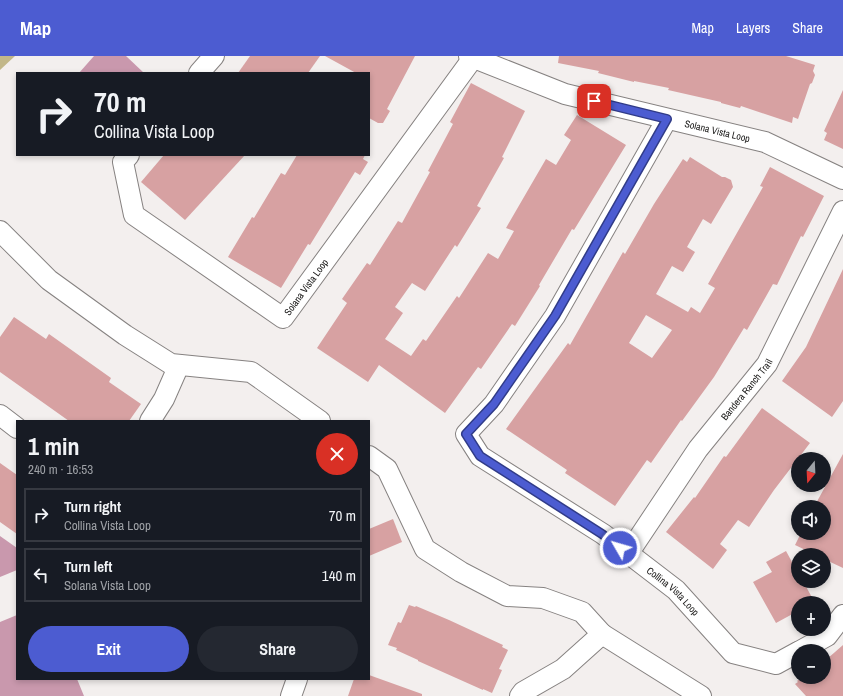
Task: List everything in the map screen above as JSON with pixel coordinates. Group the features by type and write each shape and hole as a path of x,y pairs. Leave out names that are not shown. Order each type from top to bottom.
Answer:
{"street":[{"path":"200,72 214,56"},
{"name":"Solana Vista Loop","path":"128,156 123,162 134,215 283,318 471,57 565,94 765,142 843,178"},
{"name":"Collina Vista Loop","path":"667,119 555,316 494,404 466,434 480,456 602,534 676,590 733,653 776,664 791,656"},
{"name":"Bandera Ranch Trail","path":"628,554 698,449 767,364 843,211"},
{"path":"0,231 49,280 125,335 170,364 251,372 319,420"},
{"path":"151,420 164,399 179,365"},
{"path":"0,415 16,427"},
{"path":"370,457 387,469 425,549 461,572 507,596 543,598 582,612 602,634 701,696"},
{"name":"Collina Vista Loop","path":"813,644 827,636 843,616"},
{"path":"520,696 522,692 563,669 602,634"},
{"path":"291,696 297,680"}],"shaded area":[{"path":"0,56 15,56 0,70"},
{"path":"94,56 126,56 143,72 80,72"},
{"path":"0,536 16,547 16,570 0,577"},
{"path":"16,615 16,680 77,680 84,696 0,696 0,622"}],"building":[{"path":"250,56 320,56 309,72 239,72"},
{"path":"325,56 415,56 387,109 390,111 383,123 378,123 370,119 370,72 354,72"},
{"path":"559,56 786,56 815,65 813,71 815,75 812,83 810,84 798,119 793,117 792,123 741,106 740,108 721,102 668,90 669,88 634,82 598,73 599,71 558,63"},
{"path":"471,83 525,111 502,157 504,158 477,206 481,208 457,247 455,245 425,291 412,283 395,307 403,313 385,339 411,356 423,339 426,341 457,296 459,298 488,253 498,259 514,231 506,228 546,159 556,165 571,140 564,135 577,115 626,145 574,230 572,229 539,285 540,286 515,326 512,324 481,369 478,367 445,413 379,365 368,382 317,348 347,303 342,299 367,263 370,265 398,221 402,223 430,172 428,171 453,124 450,122"},
{"path":"843,90 843,149 824,140 827,133 824,131"},
{"path":"163,156 244,156 185,220 141,182"},
{"path":"296,156 364,156 363,159 368,162 360,175 355,172 310,245 308,244 281,288 228,257 281,173 285,175"},
{"path":"690,157 722,177 731,180 733,187 711,224 703,219 687,247 695,252 683,272 672,266 656,294 688,312 691,307 700,313 715,288 708,284 763,187 760,186 770,167 824,196 803,237 801,236 777,285 773,284 747,330 744,328 714,377 682,421 681,420 651,463 647,460 615,506 565,473 567,470 506,429 568,343 570,345 623,252 625,254 654,204 683,159 687,162","holes":["646,315 672,330 652,358 629,343"]},
{"path":"843,269 843,401 832,417 782,381 806,347"},
{"path":"14,317 46,339 49,334 111,378 109,382 141,404 130,420 68,420 0,372 0,337"},
{"path":"762,408 810,443 803,452 791,452 791,468 749,527 738,520 720,544 727,550 713,569 666,532 694,497 695,498 724,456 726,457"},
{"path":"843,454 843,568 831,562 831,548 801,548 795,545 798,540 831,540 831,500 818,500 822,492 831,492 831,476"},
{"path":"0,463 16,474 16,533 0,522"},
{"path":"393,519 402,542 370,556 370,529"},
{"path":"786,551 791,560 791,588 807,588 811,596 791,596 791,615 776,623 753,582 772,572 766,562"},
{"path":"409,605 416,606 449,620 503,645 502,647 508,650 499,669 502,670 492,693 418,661 396,650 397,648 388,645 398,622 401,623"},
{"path":"843,645 843,696 806,696 795,684 831,684 831,656"},
{"path":"370,675 422,694 422,696 348,696 354,680 370,680"}],"route":[{"path":"594,101 667,119 555,316 494,404 466,434 480,456 602,534 620,548"}]}
